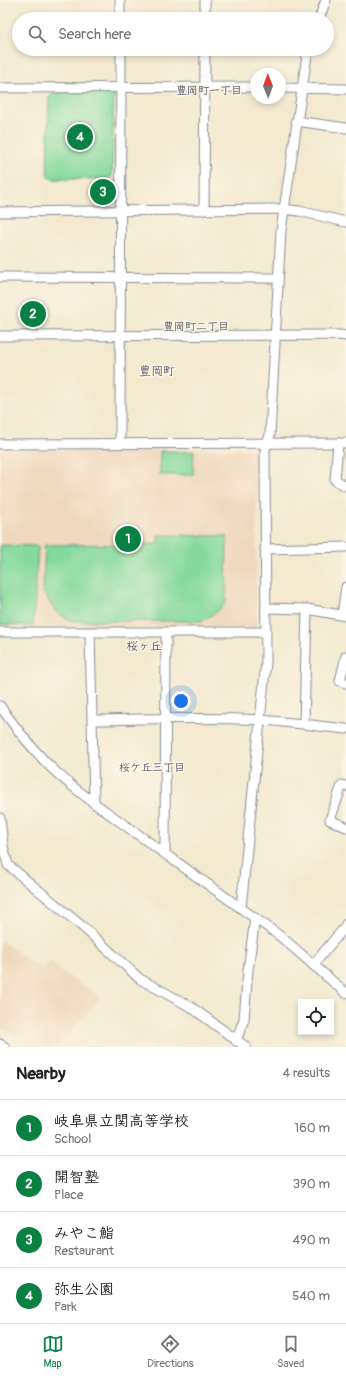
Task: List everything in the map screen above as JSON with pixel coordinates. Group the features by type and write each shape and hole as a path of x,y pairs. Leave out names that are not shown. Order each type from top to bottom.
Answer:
{"street":[{"path":"120,0 120,12"},
{"path":"205,0 205,12"},
{"path":"322,12 326,0"},
{"path":"120,443 121,56"},
{"path":"204,56 204,210"},
{"path":"242,908 266,662 264,450 270,435 274,336 283,209 307,56"},
{"path":"0,88 250,87"},
{"path":"286,88 346,89"},
{"path":"296,121 346,128"},
{"path":"0,212 283,209 299,211 346,222"},
{"path":"0,277 278,278"},
{"path":"0,336 346,336"},
{"path":"0,444 342,443 335,480 346,486"},
{"path":"265,549 346,547"},
{"path":"266,608 307,609 344,616 346,587"},
{"path":"304,724 307,609"},
{"path":"0,632 266,632"},
{"path":"90,633 94,802"},
{"path":"165,853 166,633"},
{"path":"346,656 340,681 346,683"},
{"path":"0,706 38,752 64,779 280,936 346,993"},
{"path":"93,720 260,720 346,729"},
{"path":"346,786 342,785 330,820 346,827"},
{"path":"0,818 3,846 8,865"},
{"path":"0,859 84,928 140,979 191,1007 246,1047"},
{"path":"236,1040 244,1019 248,970 255,918"},
{"path":"313,965 346,926"},
{"path":"0,1044 5,1047"}],"shaded area":[{"path":"257,449 256,627 0,627 0,450"},
{"path":"0,940 42,969 51,961 61,971 101,997 58,1047 38,1047 0,1028"}],"green space":[{"path":"112,91 114,96 112,176 107,179 52,179 47,176 49,98 54,92"},
{"path":"160,451 194,452 193,475 160,475"},
{"path":"158,535 227,536 226,602 218,611 202,621 71,621 56,612 43,592 45,545 158,544"},
{"path":"0,545 38,546 33,626 0,624"}],"place":[{"name":"弥生公園","path":"80,137"},
{"name":"みやこ鮨","path":"103,192"},
{"name":"開智塾","path":"33,314"},
{"name":"岐阜県立関高等学校","path":"128,539"}],"district":[{"name":"豊岡町一丁目","path":"209,90"},
{"name":"豊岡町二丁目","path":"196,326"},
{"name":"豊岡町","path":"157,371"},
{"name":"桜ヶ丘","path":"144,646"},
{"name":"桜ケ丘三丁目","path":"152,767"}]}
